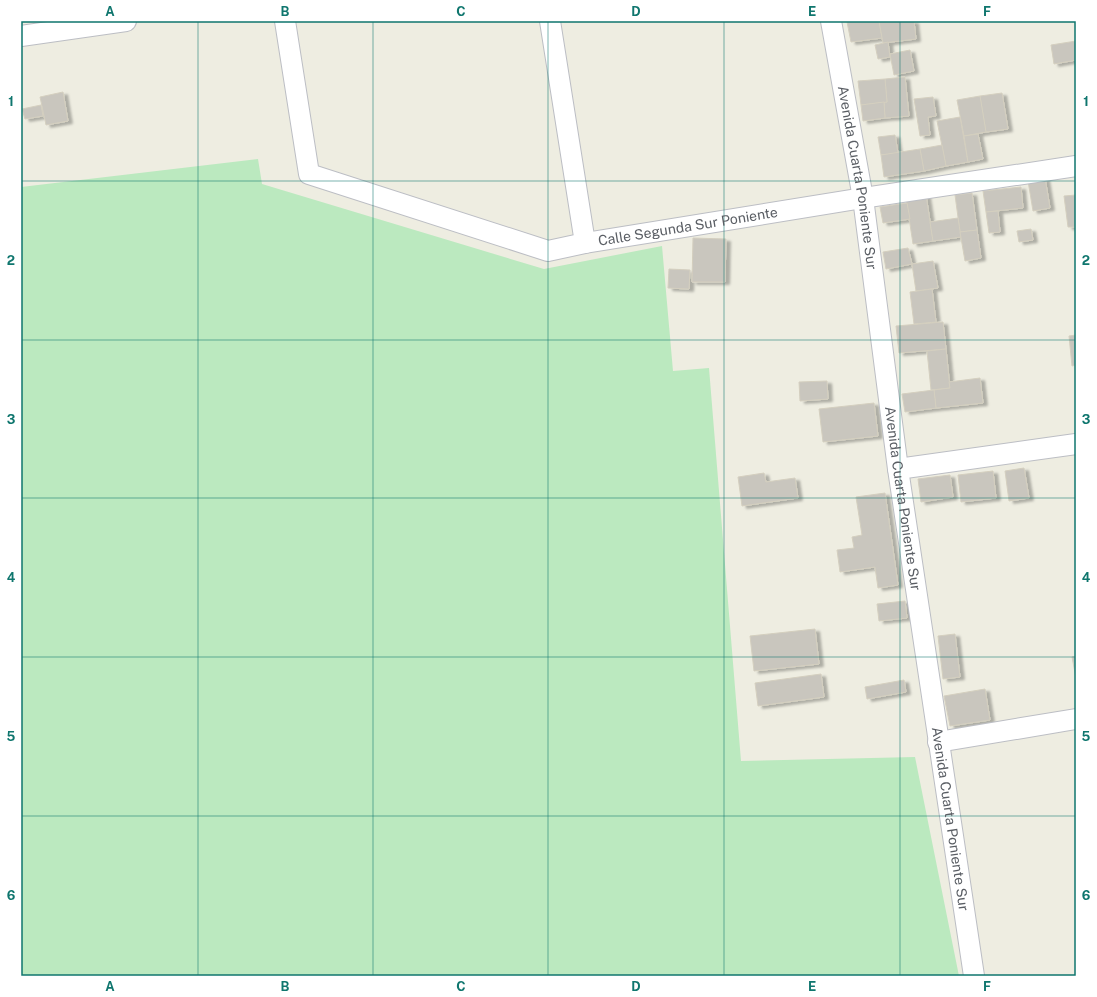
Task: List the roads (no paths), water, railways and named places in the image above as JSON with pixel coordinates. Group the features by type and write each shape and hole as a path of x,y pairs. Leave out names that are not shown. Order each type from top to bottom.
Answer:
{"street":[{"path":"21,36 126,21"},
{"name":"Calle Segunda Sur Poniente","path":"285,21 309,174 548,251 585,243 863,198 1076,166"},
{"path":"550,21 585,243"},
{"name":"Avenida Cuarta Poniente Sur","path":"831,21 863,198 898,469 974,976"},
{"path":"898,469 1076,444"},
{"path":"938,742 1076,719"}]}
